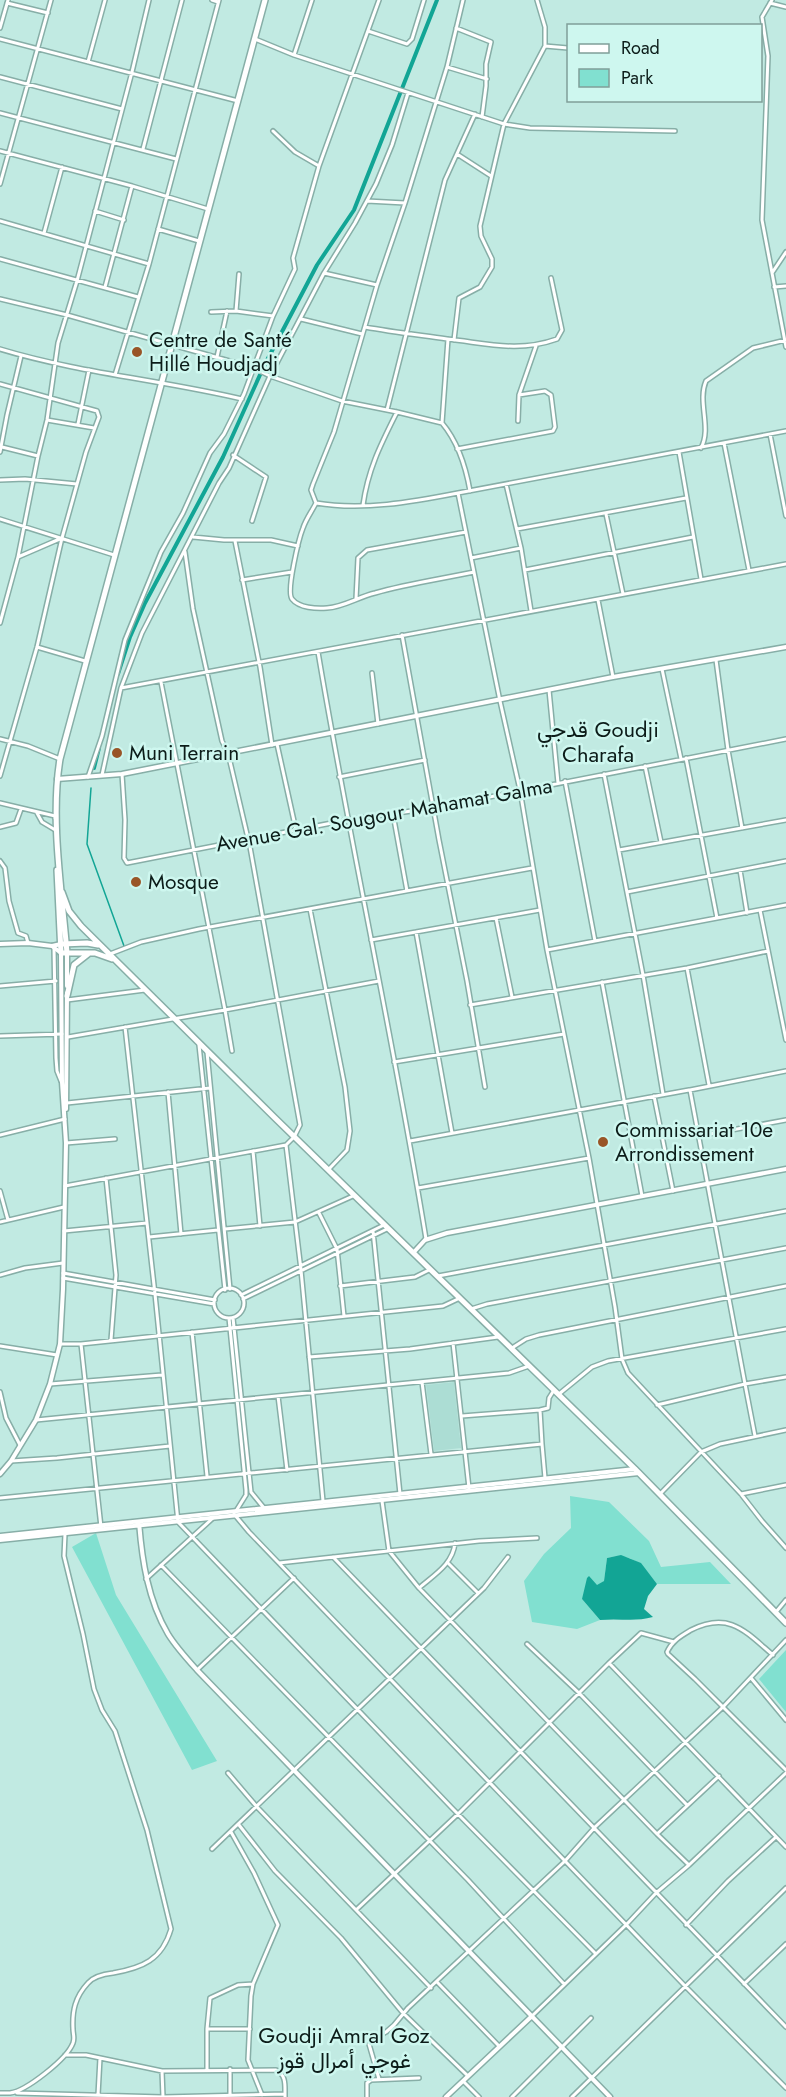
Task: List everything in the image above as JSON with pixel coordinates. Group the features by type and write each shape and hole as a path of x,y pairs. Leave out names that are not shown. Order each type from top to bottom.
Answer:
{"highway":[{"path":"63,944 57,829 57,779 60,759 265,0"},
{"path":"58,847 57,904 64,953 104,955 118,963"},
{"path":"62,892 65,904 74,918 172,1018 557,1392 786,1623"},
{"path":"63,944 91,943 104,949"},
{"path":"67,998 74,966 88,953"}],"street":[{"path":"0,184 51,0"},
{"path":"88,62 105,0"},
{"path":"0,623 18,557 47,420 54,363 149,0"},
{"path":"143,150 182,0"},
{"path":"115,375 149,264 218,1 212,0"},
{"path":"294,55 312,0"},
{"path":"88,777 102,736 125,640 156,562 196,486 210,453 224,434 242,399 273,316 295,269 294,255 319,165 379,0"},
{"path":"368,32 407,44 412,39 424,0"},
{"path":"464,0 447,67 377,285 334,432 311,490 316,503 303,527 292,572 291,598 303,606 327,608 375,593 474,572"},
{"path":"454,340 459,298 480,287 492,267 492,259 480,232 504,124 545,46 545,27 537,0"},
{"path":"761,24 762,17 771,1 786,7"},
{"path":"0,28 8,2 48,13"},
{"path":"456,28 491,42 486,64 487,79 482,117"},
{"path":"762,30 768,56 762,220 786,347"},
{"path":"0,39 238,101"},
{"path":"255,39 294,55 504,124 530,128 675,131"},
{"path":"545,46 567,48"},
{"path":"447,67 487,79"},
{"path":"0,77 122,109"},
{"path":"102,775 122,688 154,607 229,468 269,376 324,273 367,201 392,145 408,93"},
{"path":"0,113 176,159"},
{"path":"387,410 445,180 476,114"},
{"path":"273,131 295,152 319,165"},
{"path":"0,151 208,208"},
{"path":"457,154 492,176"},
{"path":"44,233 62,167"},
{"path":"105,288 132,186"},
{"path":"367,201 405,202"},
{"path":"95,211 124,220"},
{"path":"0,222 149,264"},
{"path":"157,229 199,241"},
{"path":"771,275 786,252"},
{"path":"0,260 138,297"},
{"path":"324,273 377,285"},
{"path":"236,311 239,274"},
{"path":"365,327 496,347 536,346 557,339 562,330 551,278"},
{"path":"774,286 786,286"},
{"path":"0,299 67,315 254,368 269,376 342,401 442,423 450,433 457,449 466,471 470,491"},
{"path":"217,357 227,311"},
{"path":"211,312 236,311 273,316"},
{"path":"301,319 362,334"},
{"path":"442,423 448,339"},
{"path":"701,448 706,436 703,390 706,381 753,348 785,340"},
{"path":"518,421 519,395 536,346"},
{"path":"0,349 54,363 198,388 242,399"},
{"path":"0,452 21,356"},
{"path":"78,424 89,370"},
{"path":"0,384 82,405 99,413 62,538 37,647 0,776"},
{"path":"457,449 553,431 555,427 551,395 545,391 519,395"},
{"path":"363,505 366,482 371,467 398,412"},
{"path":"0,413 7,415"},
{"path":"47,420 94,428"},
{"path":"316,503 363,505 414,501 786,431"},
{"path":"770,434 786,516"},
{"path":"724,443 749,570"},
{"path":"1,446 38,456"},
{"path":"679,452 701,579"},
{"path":"233,455 266,477 252,521"},
{"path":"0,480 34,479 77,484"},
{"path":"506,484 521,548 531,611"},
{"path":"458,493 520,790 547,950 589,1158 622,1359 628,1372 741,1494 786,1548"},
{"path":"517,528 686,498"},
{"path":"606,513 623,594"},
{"path":"0,519 114,555"},
{"path":"356,599 360,554 367,550 466,532"},
{"path":"193,537 235,541 271,540 298,546"},
{"path":"525,570 693,537"},
{"path":"18,557 62,538"},
{"path":"235,541 275,744 296,830"},
{"path":"471,558 521,548"},
{"path":"65,1186 286,1145 294,1137 300,1120 248,840 228,753 222,741 193,609 185,552"},
{"path":"122,688 786,564"},
{"path":"242,580 292,572"},
{"path":"598,600 613,677"},
{"path":"402,635 485,1087"},
{"path":"57,779 122,774 613,677 786,646"},
{"path":"37,647 85,661"},
{"path":"318,652 347,820 410,1141 426,1239"},
{"path":"716,660 728,750 742,828"},
{"path":"662,669 701,835 717,918"},
{"path":"372,673 378,724"},
{"path":"161,681 232,1051"},
{"path":"549,690 558,783"},
{"path":"0,739 60,759"},
{"name":"Avenue Gal. Sougour Mahamat Galma","path":"122,774 125,861 127,863 347,820 433,808 786,739"},
{"path":"339,777 424,760"},
{"path":"645,766 661,842"},
{"path":"604,774 643,975 663,1094"},
{"path":"565,782 595,941"},
{"path":"0,804 55,816 57,829"},
{"path":"0,826 16,823 21,809"},
{"path":"37,813 42,822 57,829"},
{"path":"393,814 407,891"},
{"path":"619,850 786,820"},
{"path":"0,861 5,868 9,901 18,933 26,936 28,943"},
{"path":"627,892 786,861"},
{"path":"110,954 141,942 208,927 532,868"},
{"path":"740,870 747,913"},
{"path":"547,950 786,905"},
{"path":"310,909 345,1087 350,1131 347,1150 328,1169"},
{"path":"371,940 540,910"},
{"path":"760,910 786,1040"},
{"path":"496,918 512,997"},
{"path":"416,932 452,1133"},
{"path":"0,944 28,943 53,947 64,953"},
{"path":"53,947 63,944"},
{"path":"53,947 56,981 57,1071 62,1082"},
{"path":"470,1005 687,968 768,951"},
{"path":"64,953 68,1037 65,1117"},
{"path":"0,1474 21,1447 36,1420 50,1384 60,1344 66,1143 62,1082 64,953"},
{"path":"687,968 709,1086"},
{"path":"0,986 56,981"},
{"path":"68,1037 379,981"},
{"path":"602,981 642,1196"},
{"path":"67,998 145,990"},
{"path":"125,1027 178,1519 192,1537 359,1708 458,1814 596,1954"},
{"path":"0,1036 62,1034"},
{"path":"394,1062 565,1034"},
{"path":"199,1043 225,1290"},
{"path":"207,1051 230,1289"},
{"path":"410,1141 786,1071"},
{"path":"67,1102 210,1088"},
{"path":"690,1090 755,1436"},
{"path":"168,1092 181,1234"},
{"path":"654,1095 673,1191"},
{"path":"0,1135 65,1117"},
{"path":"698,1137 786,1120"},
{"path":"66,1143 116,1139"},
{"path":"286,1145 301,1268 323,1504"},
{"path":"253,1150 260,1226"},
{"path":"418,1188 589,1158"},
{"path":"414,1252 426,1239 447,1233 786,1168"},
{"path":"106,1178 115,1285 111,1340"},
{"path":"0,1191 8,1220"},
{"path":"148,1237 294,1222 319,1213 355,1195"},
{"path":"0,1221 64,1207"},
{"path":"438,1276 786,1211"},
{"path":"319,1213 337,1250 344,1316"},
{"path":"64,1231 147,1223"},
{"path":"242,1297 387,1226"},
{"path":"374,1233 400,1496"},
{"path":"471,1309 487,1304 786,1248"},
{"path":"0,1275 25,1268 64,1263"},
{"path":"340,1286 415,1277 431,1269"},
{"path":"63,1276 215,1302"},
{"path":"512,1348 526,1339 539,1335 786,1286"},
{"path":"230,1289 242,1297 243,1308 237,1316 231,1318 221,1316 215,1308 218,1294 225,1290 230,1289"},
{"path":"60,1344 81,1344 443,1305 460,1298"},
{"path":"231,1318 246,1495 235,1513"},
{"path":"462,1416 548,1408 549,1398 592,1367 609,1361 786,1329"},
{"path":"192,1332 207,1477"},
{"path":"309,1358 500,1336"},
{"path":"453,1343 469,1489"},
{"path":"81,1344 101,1528"},
{"path":"0,1346 58,1355"},
{"path":"36,1420 509,1373 530,1366"},
{"path":"50,1384 162,1375"},
{"path":"657,1405 745,1384 786,1377"},
{"path":"422,1382 431,1454"},
{"path":"0,1392 6,1418 21,1447"},
{"path":"278,1396 287,1470"},
{"path":"239,1400 251,1492 266,1509"},
{"path":"540,1410 545,1481"},
{"path":"660,1494 701,1452 720,1444 786,1430"},
{"path":"0,1498 542,1444"},
{"path":"11,1461 33,1461 170,1446"},
{"path":"0,1538 637,1471"},
{"path":"741,1494 786,1485"},
{"path":"178,1519 213,1518 266,1509 382,1501 400,1496"},
{"path":"382,1501 389,1551 419,1588 657,1834 689,1864"},
{"path":"235,1513 279,1563 489,1783 786,2088"},
{"path":"146,1579 213,1518"},
{"path":"139,1524 146,1579 168,1635 197,1670 610,2097"},
{"path":"10,2093 17,2092 43,2075 70,2049 74,2037 74,2004 89,1981 104,1974 141,1966 154,1959 171,1929 147,1830 115,1731 102,1710 94,1689 64,1556 66,1531"},
{"path":"279,1563 455,1543 537,1539"},
{"path":"419,1588 448,1563 453,1556 455,1543"},
{"path":"333,1557 786,2027"},
{"path":"212,1849 478,1593 508,1557"},
{"path":"448,1563 478,1593"},
{"path":"161,1565 430,1841 564,1984"},
{"path":"197,1670 294,1578"},
{"path":"776,1612 786,1600"},
{"path":"446,2097 627,1924 656,1893 786,1771 668,1654 668,1649 681,1636 703,1624 724,1622 743,1629 773,1655"},
{"path":"356,1910 458,1814 641,1633 674,1642"},
{"path":"378,2079 369,2044 371,2041 387,2032 403,2013 565,1861 623,1799 723,1707 786,1641"},
{"path":"527,1644 579,1693 687,1805"},
{"path":"609,1663 786,1847"},
{"path":"751,1678 786,1720"},
{"path":"228,1773 257,1807 431,1988"},
{"path":"657,1834 719,1776"},
{"path":"238,1825 275,1871 341,1938 403,2013 468,2076"},
{"path":"231,1832 254,1873 278,1925 253,1984 248,2060 262,2095"},
{"path":"686,1925 728,1881 776,1837"},
{"path":"572,2097 786,1888"},
{"path":"744,1984 786,1944"},
{"path":"437,1982 499,2046"},
{"path":"207,2070 208,2000 232,1987 253,1984"},
{"path":"512,2097 591,2018"},
{"path":"207,2029 250,2029"},
{"path":"0,2093 163,2097 230,2094 285,2096 284,2078 281,2072 276,2070 251,2068 162,2071 86,2055 65,2055"},
{"path":"98,2095 100,2058"},
{"path":"230,2069 230,2094"},
{"path":"162,2071 163,2097"},
{"path":"367,2097 367,2083 371,2080 419,2078"},
{"path":"463,2081 479,2097"}],"shaded area":[{"path":"454,1382 461,1448 434,1451 426,1385"},
{"path":"621,1555 641,1563 657,1584 648,1596 644,1609 653,1617 600,1620 582,1599 587,1578 589,1576 597,1585 604,1581 607,1558"}],"green space":[{"path":"570,1496 609,1502 649,1541 661,1567 710,1562 731,1584 657,1584 636,1562 624,1557 607,1558 604,1581 582,1599 600,1620 577,1629 532,1622 524,1581 544,1554 571,1528"},
{"path":"96,1533 116,1595 217,1761 192,1770 72,1547"},
{"path":"786,1650 786,1712 759,1679"}],"waterway":[{"path":"118,674 130,637 145,603 223,457 264,366 317,265 354,210 437,0"},
{"path":"94,768 99,748"},
{"path":"91,788 87,844 124,946"}],"place":[{"name":"Centre de Santé Hillé Houdjadj","path":"137,352"},
{"name":"Muni Terrain","path":"117,753"},
{"name":"Mosque","path":"136,882"},
{"name":"Commissariat 10e Arrondissement","path":"603,1142"}],"district":[{"name":"قدجي Goudji Charafa","path":"598,742"},
{"name":"Goudji Amral Goz غوجي أمرال قوز","path":"344,2048"}]}
